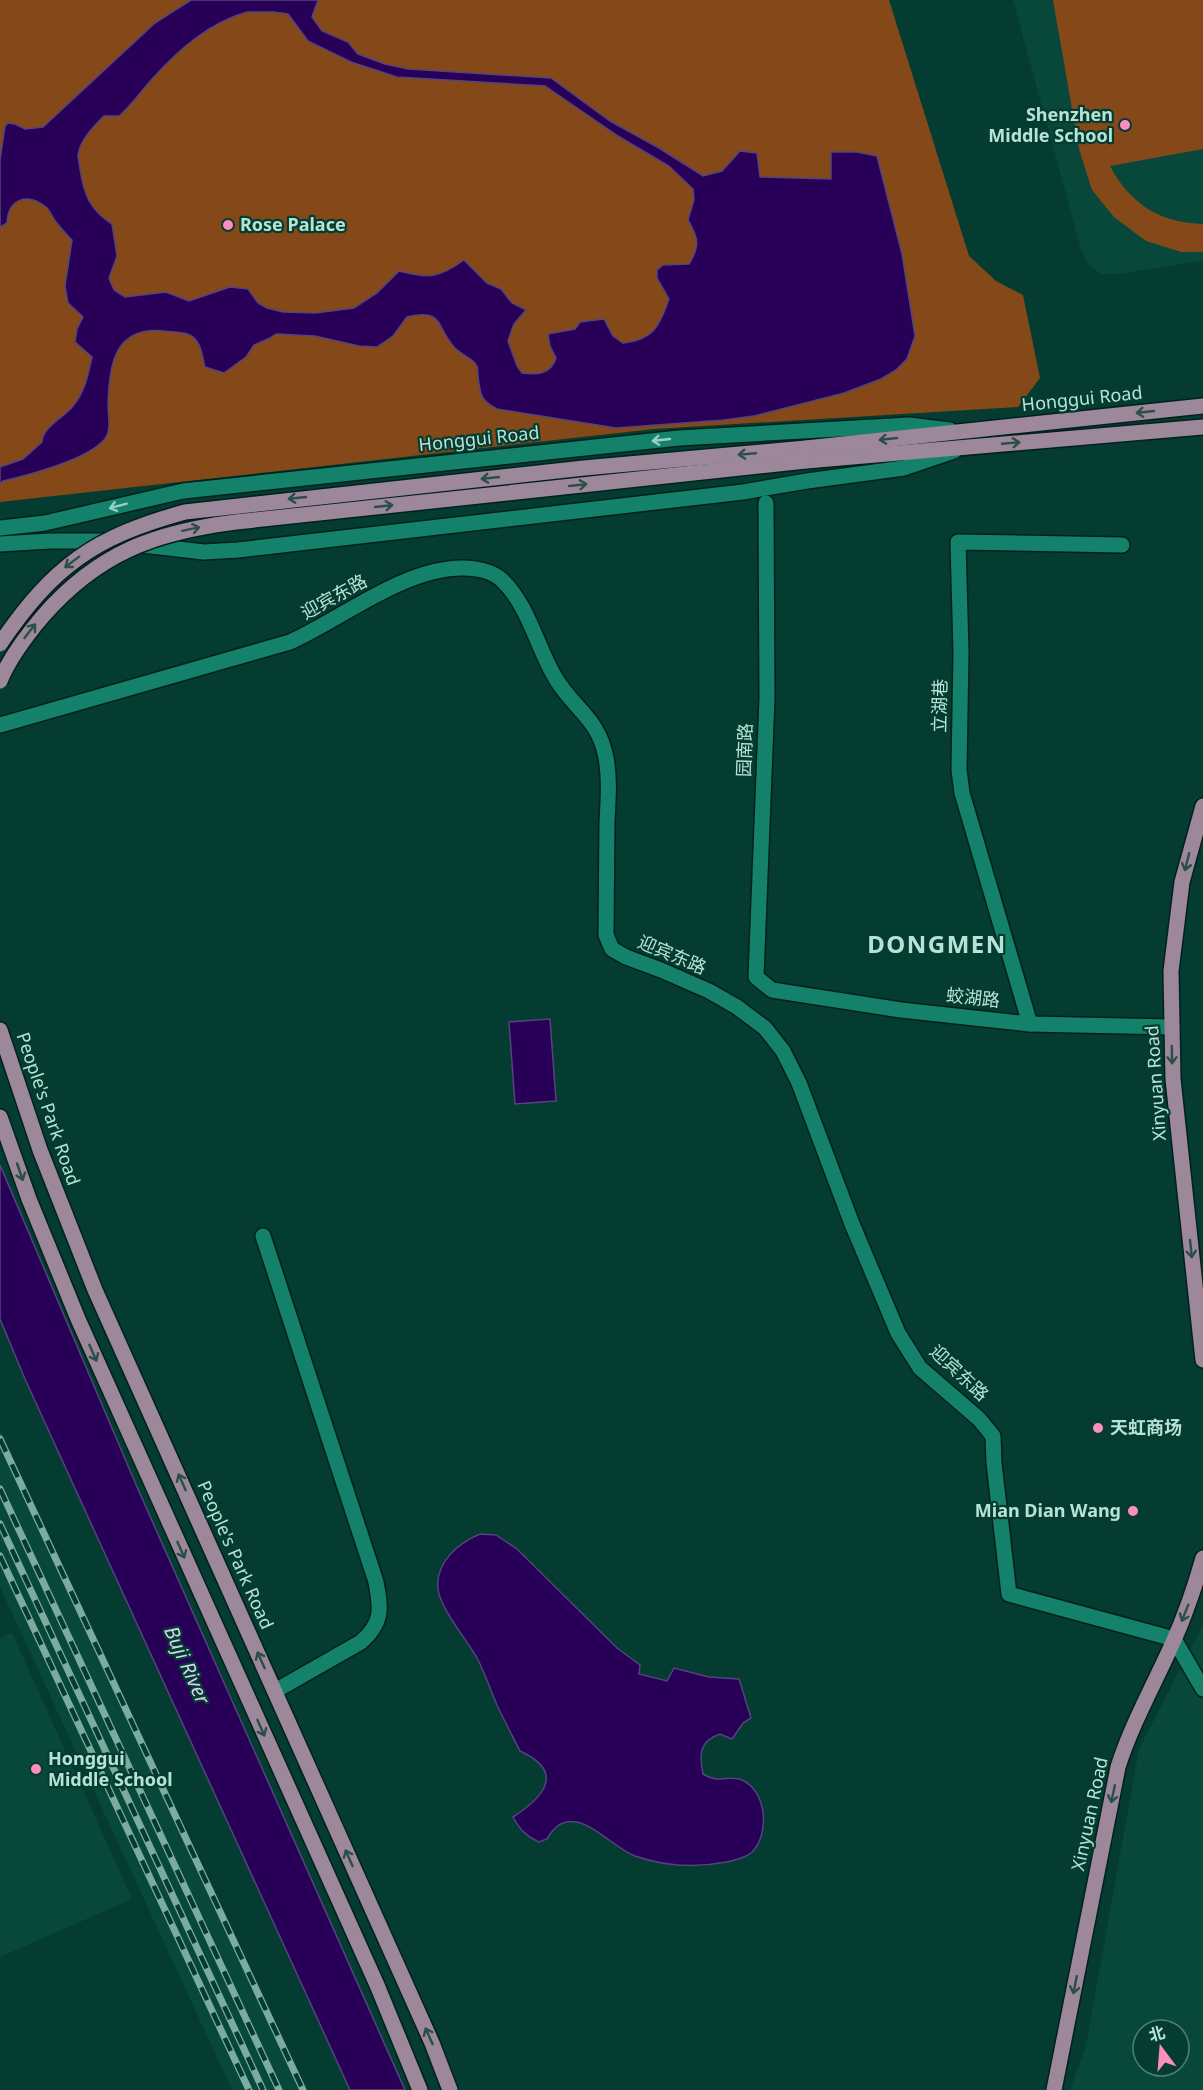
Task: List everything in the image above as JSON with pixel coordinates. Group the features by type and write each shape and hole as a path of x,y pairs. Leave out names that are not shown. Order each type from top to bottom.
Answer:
{"main road":[{"name":"Honggui Road","path":"0,681 15,651 62,594 86,574 111,558 151,540 176,532 236,522 806,455 965,431 1203,406"},
{"name":"Honggui Road","path":"0,644 24,609 46,584 91,548 123,532 185,512 596,467 968,447 1203,427"},
{"name":"Xinyuan Road","path":"1203,806 1182,882 1171,971 1174,1089 1203,1360"},
{"name":"People's Park Road","path":"0,1030 40,1150 95,1290 432,2043 450,2090"},
{"path":"0,1117 29,1199 78,1319 372,1974 420,2090"},
{"name":"Xinyuan Road","path":"1053,2090 1118,1767 1128,1735 1174,1639 1192,1594 1203,1557"}],"street":[{"name":"Honggui Road","path":"0,528 45,523 183,491 679,438 909,425 965,431"},
{"name":"Honggui Road","path":"0,544 106,541 204,552 238,550 704,497 904,468 968,447"},
{"name":"园南路","path":"766,503 767,698 756,977 772,990"},
{"name":"立湖巷","path":"1030,1024 963,793 959,770 961,652 958,542 1122,545"},
{"name":"迎宾东路","path":"0,725 290,642 393,587 435,572 462,568 482,570 500,579 510,590 524,613 556,680 600,734 608,771 606,935 612,949 708,991 737,1007 765,1028 783,1051 799,1083 852,1224 898,1333 920,1368 979,1419 993,1436 1009,1594 1174,1639"},
{"name":"蛟湖路","path":"772,990 901,1010 1030,1024 1172,1027"},
{"path":"263,1236 376,1582 379,1610 378,1622 361,1642 275,1691"},
{"path":"1174,1639 1203,1688"}],"shaded area":[{"path":"0,0 889,0 969,256 996,281 1023,295 1040,378 1018,407 654,429 0,502"},
{"name":"Shenzhen Middle School","path":"1013,0 1203,0 1203,261 1117,274 1101,274 1089,265 1081,249"},
{"name":"Shenzhen Middle School","path":"1053,0 1203,0 1203,149 1110,166 1127,191 1148,209 1173,220 1203,224 1203,252 1181,252 1146,241 1114,217 1092,190 1079,149"},
{"path":"0,1428 307,2090 232,2090 0,1587"},
{"path":"1203,1625 1203,2090 1070,2090 1086,2045 1139,1749"},
{"name":"Honggui Middle School","path":"12,1633 132,1899 0,1957 0,1638"}],"water":[{"path":"191,0 318,0 312,17 322,31 348,42 358,54 385,64 408,69 551,78 610,121 703,176 722,171 740,151 757,153 760,177 831,179 831,152 857,152 877,156 902,254 915,336 907,359 896,370 881,379 844,393 754,416 616,428 497,409 491,406 482,396 478,368 475,363 455,348 438,321 428,315 407,317 393,336 377,347 359,346 315,336 276,334 254,345 246,357 224,373 205,367 200,348 192,336 178,332 147,331 134,335 125,342 113,363 108,405 109,428 104,440 96,447 71,460 42,471 3,481 0,484 0,467 23,459 42,442 54,422 77,401 92,357 75,342 77,329 83,317 68,303 65,286 72,240 47,208 32,200 20,200 15,203 8,215 7,223 0,227 0,160 5,126 8,123 25,129 43,127 155,23","holes":["247,12 288,14 308,41 351,62 397,77 545,86 618,136 669,166 693,189 694,200 688,220 697,242 689,264 663,265 657,270 657,278 669,299 659,324 642,339 623,343 613,336 604,319 580,322 575,329 548,334 550,346 556,358 547,370 533,374 522,373 508,341 514,324 526,310 512,303 501,289 487,283 464,260 440,274 426,276 399,271 377,293 354,308 315,313 283,312 267,308 258,303 248,289 230,287 189,301 166,292 125,297 114,290 109,278 117,256 112,224 93,207 84,187 78,155 84,139 104,116 119,116 173,57 207,30"]},
{"path":"550,1019 556,1101 515,1104 509,1022"},
{"name":"Buji River","path":"0,1165 137,1487 405,2090 350,2090 25,1379 0,1319"},
{"path":"480,1534 496,1535 517,1549 617,1648 640,1665 639,1674 667,1681 674,1668 709,1677 739,1679 751,1718 743,1723 732,1739 720,1734 708,1741 702,1750 701,1761 703,1774 714,1779 737,1778 757,1793 763,1813 763,1824 762,1835 752,1852 739,1859 715,1864 669,1864 624,1851 590,1827 578,1822 567,1822 557,1827 547,1839 539,1842 521,1829 513,1817 541,1793 546,1776 543,1767 520,1751 477,1658 449,1614 438,1589 440,1571 450,1555 464,1543"}],"railway":[{"path":"0,1439 303,2090"},
{"path":"0,1489 279,2090"},
{"path":"0,1524 263,2090"},
{"path":"0,1556 249,2090"}],"place":[{"name":"Shenzhen Middle School","path":"1125,125"},
{"name":"Rose Palace","path":"228,225"},
{"name":"天虹商场","path":"1098,1428"},
{"name":"Mian Dian Wang","path":"1133,1511"},
{"name":"Honggui Middle School","path":"36,1769"}],"district":[{"name":"DONGMEN","path":"937,945"}]}
